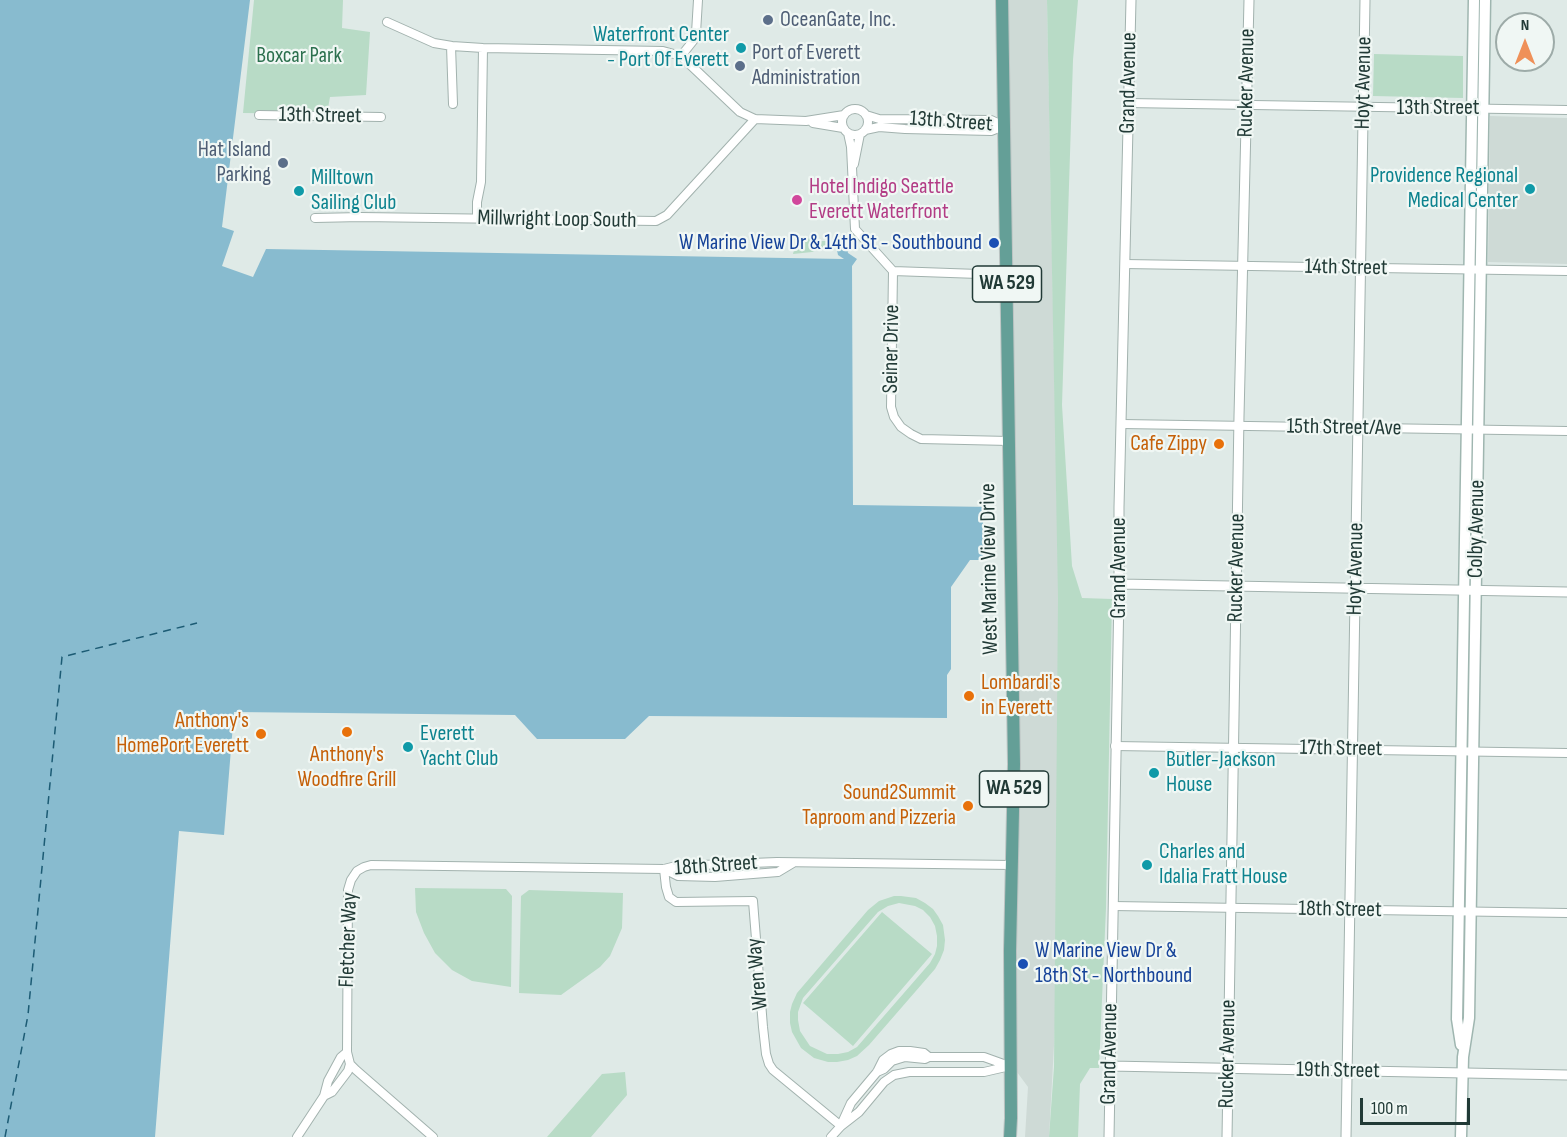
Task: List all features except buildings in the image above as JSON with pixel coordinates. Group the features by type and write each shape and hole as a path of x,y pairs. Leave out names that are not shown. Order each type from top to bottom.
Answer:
{"main road":[{"name":"West Marine View Drive","path":"1002,0 1014,764 1010,951 1010,1137"},
{"name":"Colby Avenue","path":"1474,0 1478,108"},
{"name":"Colby Avenue","path":"1461,1137 1462,1073 1468,1018 1465,912 1474,269 1478,108 1485,0"}],"street":[{"path":"681,56 693,41 696,33 698,0"},
{"name":"Grand Avenue","path":"1109,1137 1119,507 1131,0"},
{"name":"Rucker Avenue","path":"1227,1137 1242,266 1249,0"},
{"name":"Hoyt Avenue","path":"1346,1137 1365,0"},
{"path":"387,22 434,43 451,46 663,51 681,56 740,112 755,119 806,121 846,130 854,135 863,132 868,123 866,115 856,109 848,111 842,121 846,130"},
{"path":"451,46 453,104"},
{"path":"477,218 481,182 483,48"},
{"name":"13th Street","path":"1128,103 1567,110"},
{"name":"13th Street","path":"259,115 381,117"},
{"path":"806,121 844,115"},
{"name":"13th Street","path":"866,115 879,119 991,120 1004,126"},
{"name":"Millwright Loop South","path":"315,218 656,221 665,217 755,119"},
{"name":"13th Street","path":"863,132 879,127 991,130 1004,126"},
{"name":"Seiner Drive","path":"846,130 850,140 855,229 893,272 891,407 894,417 901,427 921,439 1009,441"},
{"name":"Seiner Drive","path":"852,171 863,132"},
{"name":"14th Street","path":"1125,264 1567,270"},
{"path":"893,272 1006,275"},
{"name":"15th Street/Ave","path":"1122,424 1567,431"},
{"path":"1119,584 1567,592"},
{"name":"17th Street","path":"1115,746 1567,753"},
{"name":"18th Street","path":"664,869 676,866 777,862 1012,865"},
{"name":"Fletcher Way","path":"350,1064 347,1052 348,890 351,880 364,867 371,865 664,869"},
{"name":"Wren Way","path":"664,869 669,897 676,902 753,902 764,1036 769,1064 773,1070 841,1126"},
{"name":"18th Street","path":"1113,906 1567,913"},
{"path":"841,1126 851,1103 877,1072 883,1060 899,1051 923,1053 929,1057 984,1058 1010,1066"},
{"path":"297,1137 324,1096 328,1081 347,1052"},
{"path":"324,1096 332,1092 348,1071 350,1064 433,1137"},
{"path":"831,1137 859,1112 884,1082 894,1075 909,1072 984,1072 1010,1066"},
{"name":"19th Street","path":"1110,1066 1567,1075"}],"shaded area":[{"path":"1002,0 1047,0 1064,861 1049,1137 1025,1137 1028,1087 1014,1068"},
{"name":"Providence Regional Medical Center","path":"1490,116 1567,118 1567,264 1488,262"}],"green space":[{"name":"Boxcar Park","path":"254,0 343,0 342,28 370,32 366,95 330,97 327,114 243,113"},
{"path":"1047,0 1078,0 1073,60 1062,405 1072,566 1082,598 1112,599 1106,908 1099,1068 1090,1068 1080,1084 1078,1137 1049,1137 1054,1067 1058,598"},
{"path":"1374,54 1463,56 1463,98 1373,96"},
{"path":"816,237 821,241 832,241 812,252 793,254 796,241"},
{"path":"415,888 506,889 512,896 511,987 472,981 452,970 435,953 416,912"},
{"path":"529,890 623,893 622,928 610,956 600,967 561,995 519,993 521,896"},
{"path":"894,896 916,898 933,909 943,925 945,940 940,960 935,969 857,1056 837,1062 814,1058 801,1048 792,1032 790,1012 792,1004 797,993 868,910 879,901","holes":["899,903 923,910 935,926 937,946 930,963 857,1047 848,1052 827,1054 810,1046 800,1031 798,1020 803,998 878,912"]},
{"path":"882,912 932,954 853,1046 803,1003"},
{"path":"625,1072 627,1095 591,1137 547,1137 602,1074"}],"water":[{"path":"0,0 250,0 222,227 234,231 222,266 253,277 266,249 844,259 838,255 837,250 842,247 847,249 848,253 857,259 852,266 853,505 992,507 983,519 983,560 970,560 951,587 951,669 947,675 947,718 649,716 625,739 537,739 515,715 234,712 224,835 179,831 155,1137 0,1137"}],"ferry route":[{"path":"5,1137 28,1015 62,657 197,623"}],"place":[{"name":"OceanGate, Inc.","path":"768,20"},
{"name":"Waterfront Center - Port Of Everett","path":"741,48"},
{"name":"Port of Everett Administration","path":"740,66"},
{"name":"Hat Island Parking","path":"283,163"},
{"name":"Providence Regional Medical Center","path":"1530,189"},
{"name":"Milltown Sailing Club","path":"299,191"},
{"name":"Hotel Indigo Seattle Everett Waterfront","path":"797,200"},
{"name":"W Marine View Dr & 14th St - Southbound","path":"994,243"},
{"name":"Cafe Zippy","path":"1219,444"},
{"name":"Lombardi's in Everett","path":"969,696"},
{"name":"Anthony's Woodfire Grill","path":"347,732"},
{"name":"Anthony's HomePort Everett","path":"261,734"},
{"name":"Everett Yacht Club","path":"408,747"},
{"name":"Butler-Jackson House","path":"1154,773"},
{"name":"Sound2Summit Taproom and Pizzeria","path":"968,806"},
{"name":"Charles and Idalia Fratt House","path":"1147,865"},
{"name":"W Marine View Dr & 18th St - Northbound","path":"1023,964"}]}
